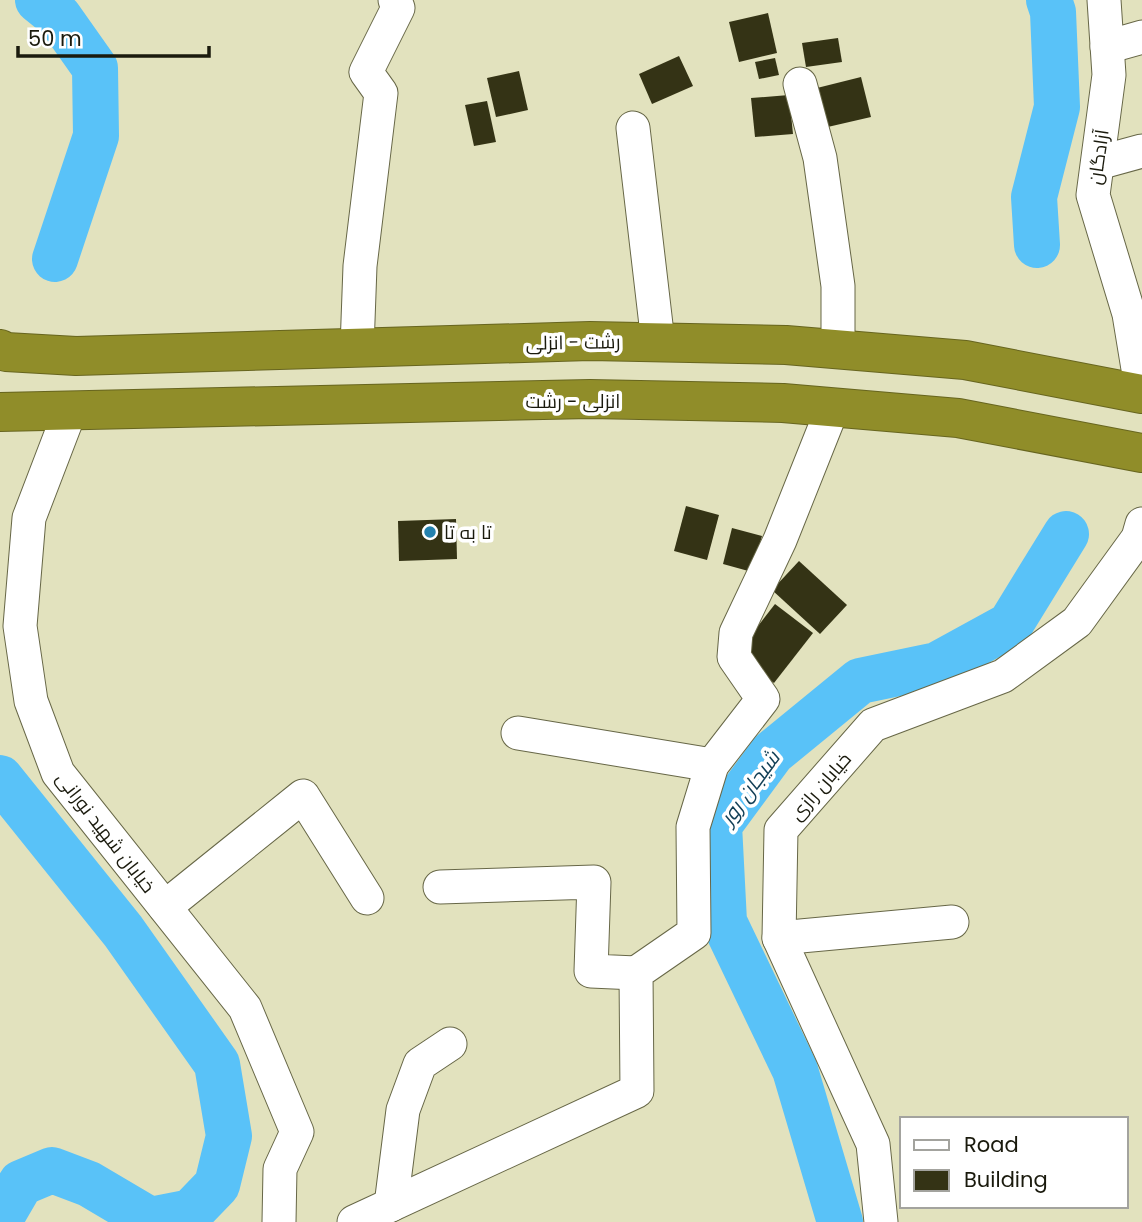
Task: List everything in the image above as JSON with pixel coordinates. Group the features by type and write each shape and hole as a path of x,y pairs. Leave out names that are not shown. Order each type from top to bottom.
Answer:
{"highway":[{"name":"رشت - انزلی","path":"0,349 6,352 76,356 590,341 786,345 965,360 1142,393"},
{"name":"انزلی - رشت","path":"0,412 590,399 783,403 958,418 1142,453"}],"street":[{"path":"357,348 360,266 381,93 366,72 398,8 395,0"},
{"name":"آزادگان","path":"1104,0 1109,75 1093,195 1129,314 1142,393"},
{"path":"1107,47 1142,37"},
{"path":"800,84 820,158 838,286 838,349"},
{"path":"632,128 658,342"},
{"path":"1098,163 1142,152"},
{"path":"440,887 594,882 591,971 636,973 694,933 693,827 712,765 764,699 734,657 736,633 780,540 833,407"},
{"name":"خیابان شهید نورانی","path":"70,411 29,518 20,626 31,701 58,773 245,1008 297,1132 280,1169 279,1222"},
{"name":"خیابان رازی","path":"881,1222 873,1144 779,938 781,830 873,725 1003,676 1077,622 1138,538 1142,524"},
{"path":"518,733 712,765"},
{"path":"165,906 303,796 367,898"},
{"path":"779,938 952,922"},
{"path":"354,1222 637,1091 636,973"},
{"path":"391,1205 403,1110 420,1064 450,1044"}],"building":[{"path":"768,13 777,53 739,62 729,22"},
{"path":"838,38 842,62 806,67 802,43"},
{"path":"679,56 693,86 652,104 639,74"},
{"path":"775,58 779,75 759,79 755,62"},
{"path":"519,71 528,110 496,117 487,78"},
{"path":"861,77 871,117 819,129 809,90"},
{"path":"789,95 793,134 755,137 751,98"},
{"path":"487,101 496,142 474,146 465,105"},
{"path":"686,506 719,515 707,560 674,551"},
{"path":"456,519 457,559 399,561 398,521"},
{"path":"732,528 762,536 752,572 723,564"},
{"path":"799,561 847,605 820,634 772,590"},
{"path":"775,604 813,633 774,683 742,658 748,639"}],"waterway":[{"path":"38,0 59,17 95,68 96,136 55,259"},
{"path":"1037,245 1034,197 1057,107 1053,12 1049,0"},
{"name":"شیجان رور","path":"840,1222 795,1070 724,922 719,825 772,753 860,681 937,665 1010,625 1066,534"},
{"path":"0,778 123,931 217,1064 229,1136 217,1185 191,1212 150,1220 89,1184 52,1170 21,1183 0,1219"}],"place":[{"name":"تا به تا","path":"430,532"}]}
